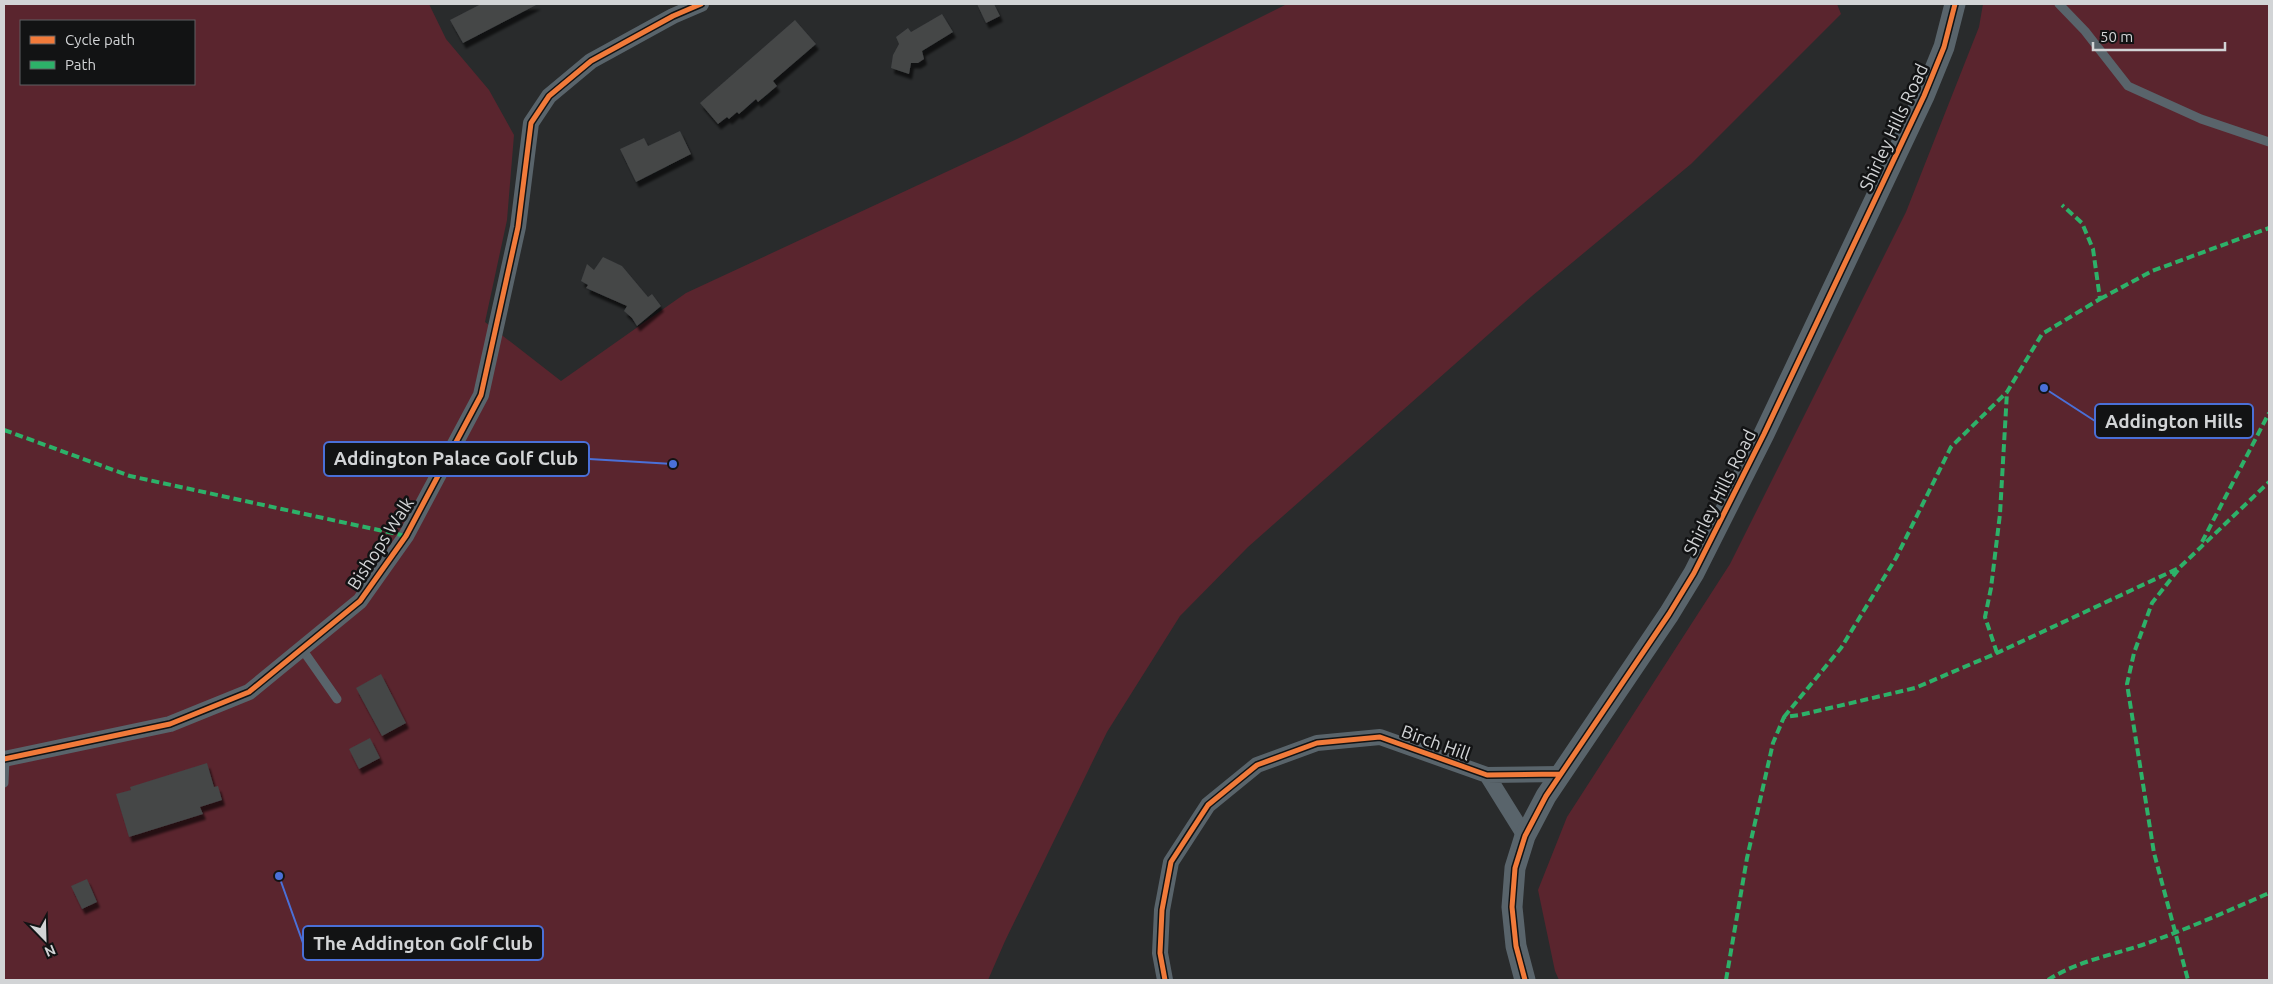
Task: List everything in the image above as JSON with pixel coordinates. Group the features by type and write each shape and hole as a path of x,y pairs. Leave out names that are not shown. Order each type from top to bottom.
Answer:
{"street":[{"name":"Bishops Walk","path":"4,759 170,724 250,692 360,601 406,536 481,395 518,227 532,123 549,96 591,61 673,16 701,4"},
{"name":"Shirley Hills Road","path":"1525,980 1516,946 1512,907 1515,868 1525,836 1535,814 1560,774 1669,614 1694,573 1735,493 1935,71 1951,27 1955,4"},
{"name":"Birch Hill","path":"1165,980 1160,953 1162,910 1171,862 1208,805 1257,765 1317,743 1380,737 1487,775 1560,774"},
{"name":"Birch Hill","path":"1487,775 1525,836"}],"lane":[{"path":"2059,4 2085,32 2128,86 2201,119 2269,142"},
{"path":"302,649 337,699"},
{"path":"4,759 4,783"}],"shaded area":[{"path":"4,4 429,4 446,39 489,90 514,135 507,220 485,322 561,381 686,293 1017,139 1287,4 1837,4 1841,14 1691,164 1532,296 1248,547 1180,616 1107,732 1005,941 988,980 4,980"},
{"path":"1983,4 2269,4 2269,980 1559,980 1555,971 1538,890 1567,817 1730,564 1906,212 1979,27"}],"building":[{"path":"481,4 538,4 463,43 450,20"},
{"path":"977,4 994,4 1000,16 986,23"},
{"path":"942,14 953,32 922,51 924,59 918,63 911,63 909,74 891,68 893,55 899,44 896,37 908,28 911,32"},
{"path":"795,20 816,44 773,81 777,86 758,102 756,99 739,114 737,112 729,119 727,117 718,124 700,103"},
{"path":"680,131 691,154 636,182 620,149 644,138 648,146"},
{"path":"603,257 622,266 648,297 652,294 661,306 637,326 624,311 627,306 586,288 588,285 581,281 587,264 594,270"},
{"path":"381,674 406,723 382,736 356,688"},
{"path":"370,738 380,758 359,769 349,749"},
{"path":"207,763 214,787 218,786 222,800 200,807 203,814 129,837 116,794 131,790 130,787"},
{"path":"87,879 97,902 82,909 71,886"}],"marked path":[{"path":"1784,717 1841,648 1896,558 1951,447 2007,392 2042,334 2100,299 2093,249 2082,223 2062,205"},
{"path":"2100,299 2152,271 2269,228"},
{"path":"1997,653 1985,617 1991,588 2000,514 2007,392"},
{"path":"2202,542 2269,413"},
{"path":"4,430 130,476 406,536"},
{"path":"1726,980 1747,858 1773,743 1784,717 1800,715 1915,688 1997,653 2179,568 2269,482"},
{"path":"2178,570 2152,603 2134,653 2127,684 2154,853 2188,980"},
{"path":"2048,980 2071,968 2161,938 2269,893"}],"cycle path":[{"path":"4,759 170,724 249,692 360,601 406,536 481,395 518,227 531,123 549,96 591,61 673,16 701,4"},
{"path":"1525,980 1516,946 1512,907 1515,868 1525,836 1546,796 1669,614 1694,573 1764,434 1924,96 1944,47 1955,4"},
{"path":"1165,980 1160,953 1162,910 1171,862 1208,805 1257,765 1317,743 1380,737 1487,775 1560,774"}],"place":[{"name":"Addington Hills","path":"2044,388"},
{"name":"Addington Palace Golf Club","path":"673,464"},
{"name":"The Addington Golf Club","path":"279,876"}]}
